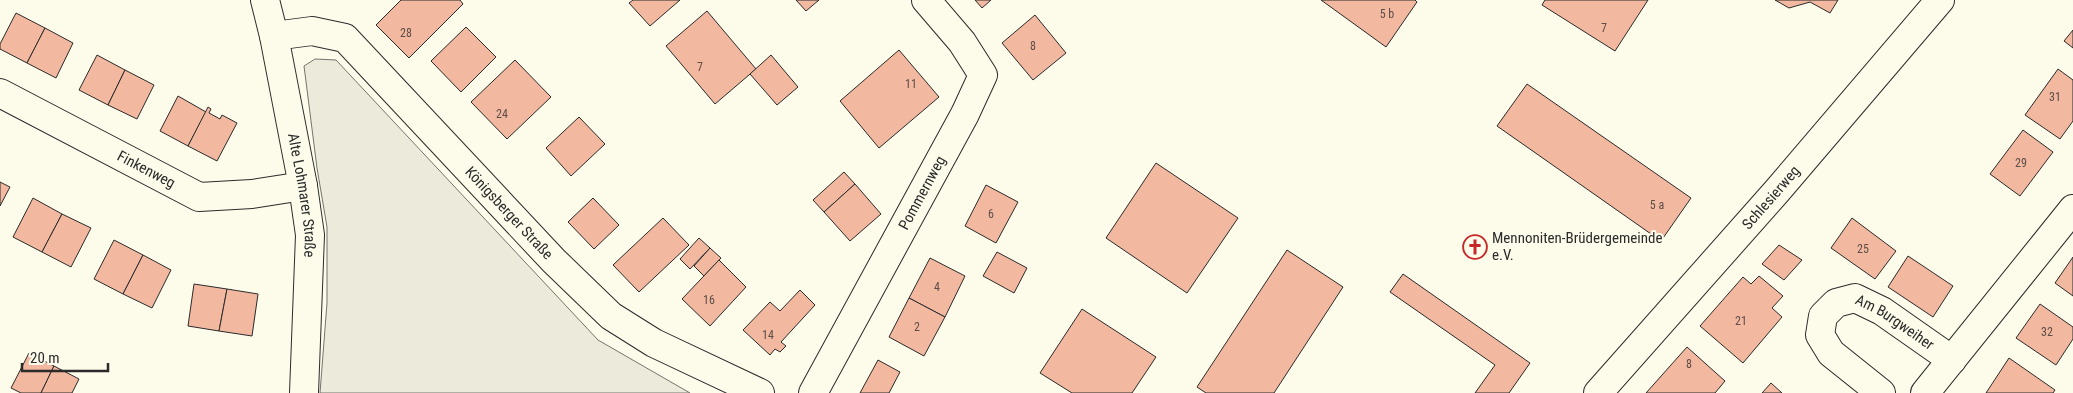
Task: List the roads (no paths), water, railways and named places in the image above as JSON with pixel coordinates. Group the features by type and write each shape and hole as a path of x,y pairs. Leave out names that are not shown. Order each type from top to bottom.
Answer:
{"street":[{"name":"Alte Lohmarer Straße","path":"265,0 274,36 303,186 310,235 304,393"},
{"name":"Pommernweg","path":"813,393 965,114 983,75 962,42 926,0"},
{"name":"Schlesierweg","path":"1598,393 1777,191 1940,0"},
{"name":"Königsberger Straße","path":"274,36 312,31 346,38 554,261 611,316 654,343 760,393"},
{"name":"Finkenweg","path":"0,93 199,197 252,194 303,186"},
{"name":"Am Burgweiher","path":"1925,393 2073,208"},
{"name":"Am Burgweiher","path":"1881,393 1831,353 1820,335 1823,316 1836,303 1855,298 1882,311 1952,360"}],"place":[{"name":"Mennoniten-Brüdergemeinde e.V.","path":"1475,247"}]}
